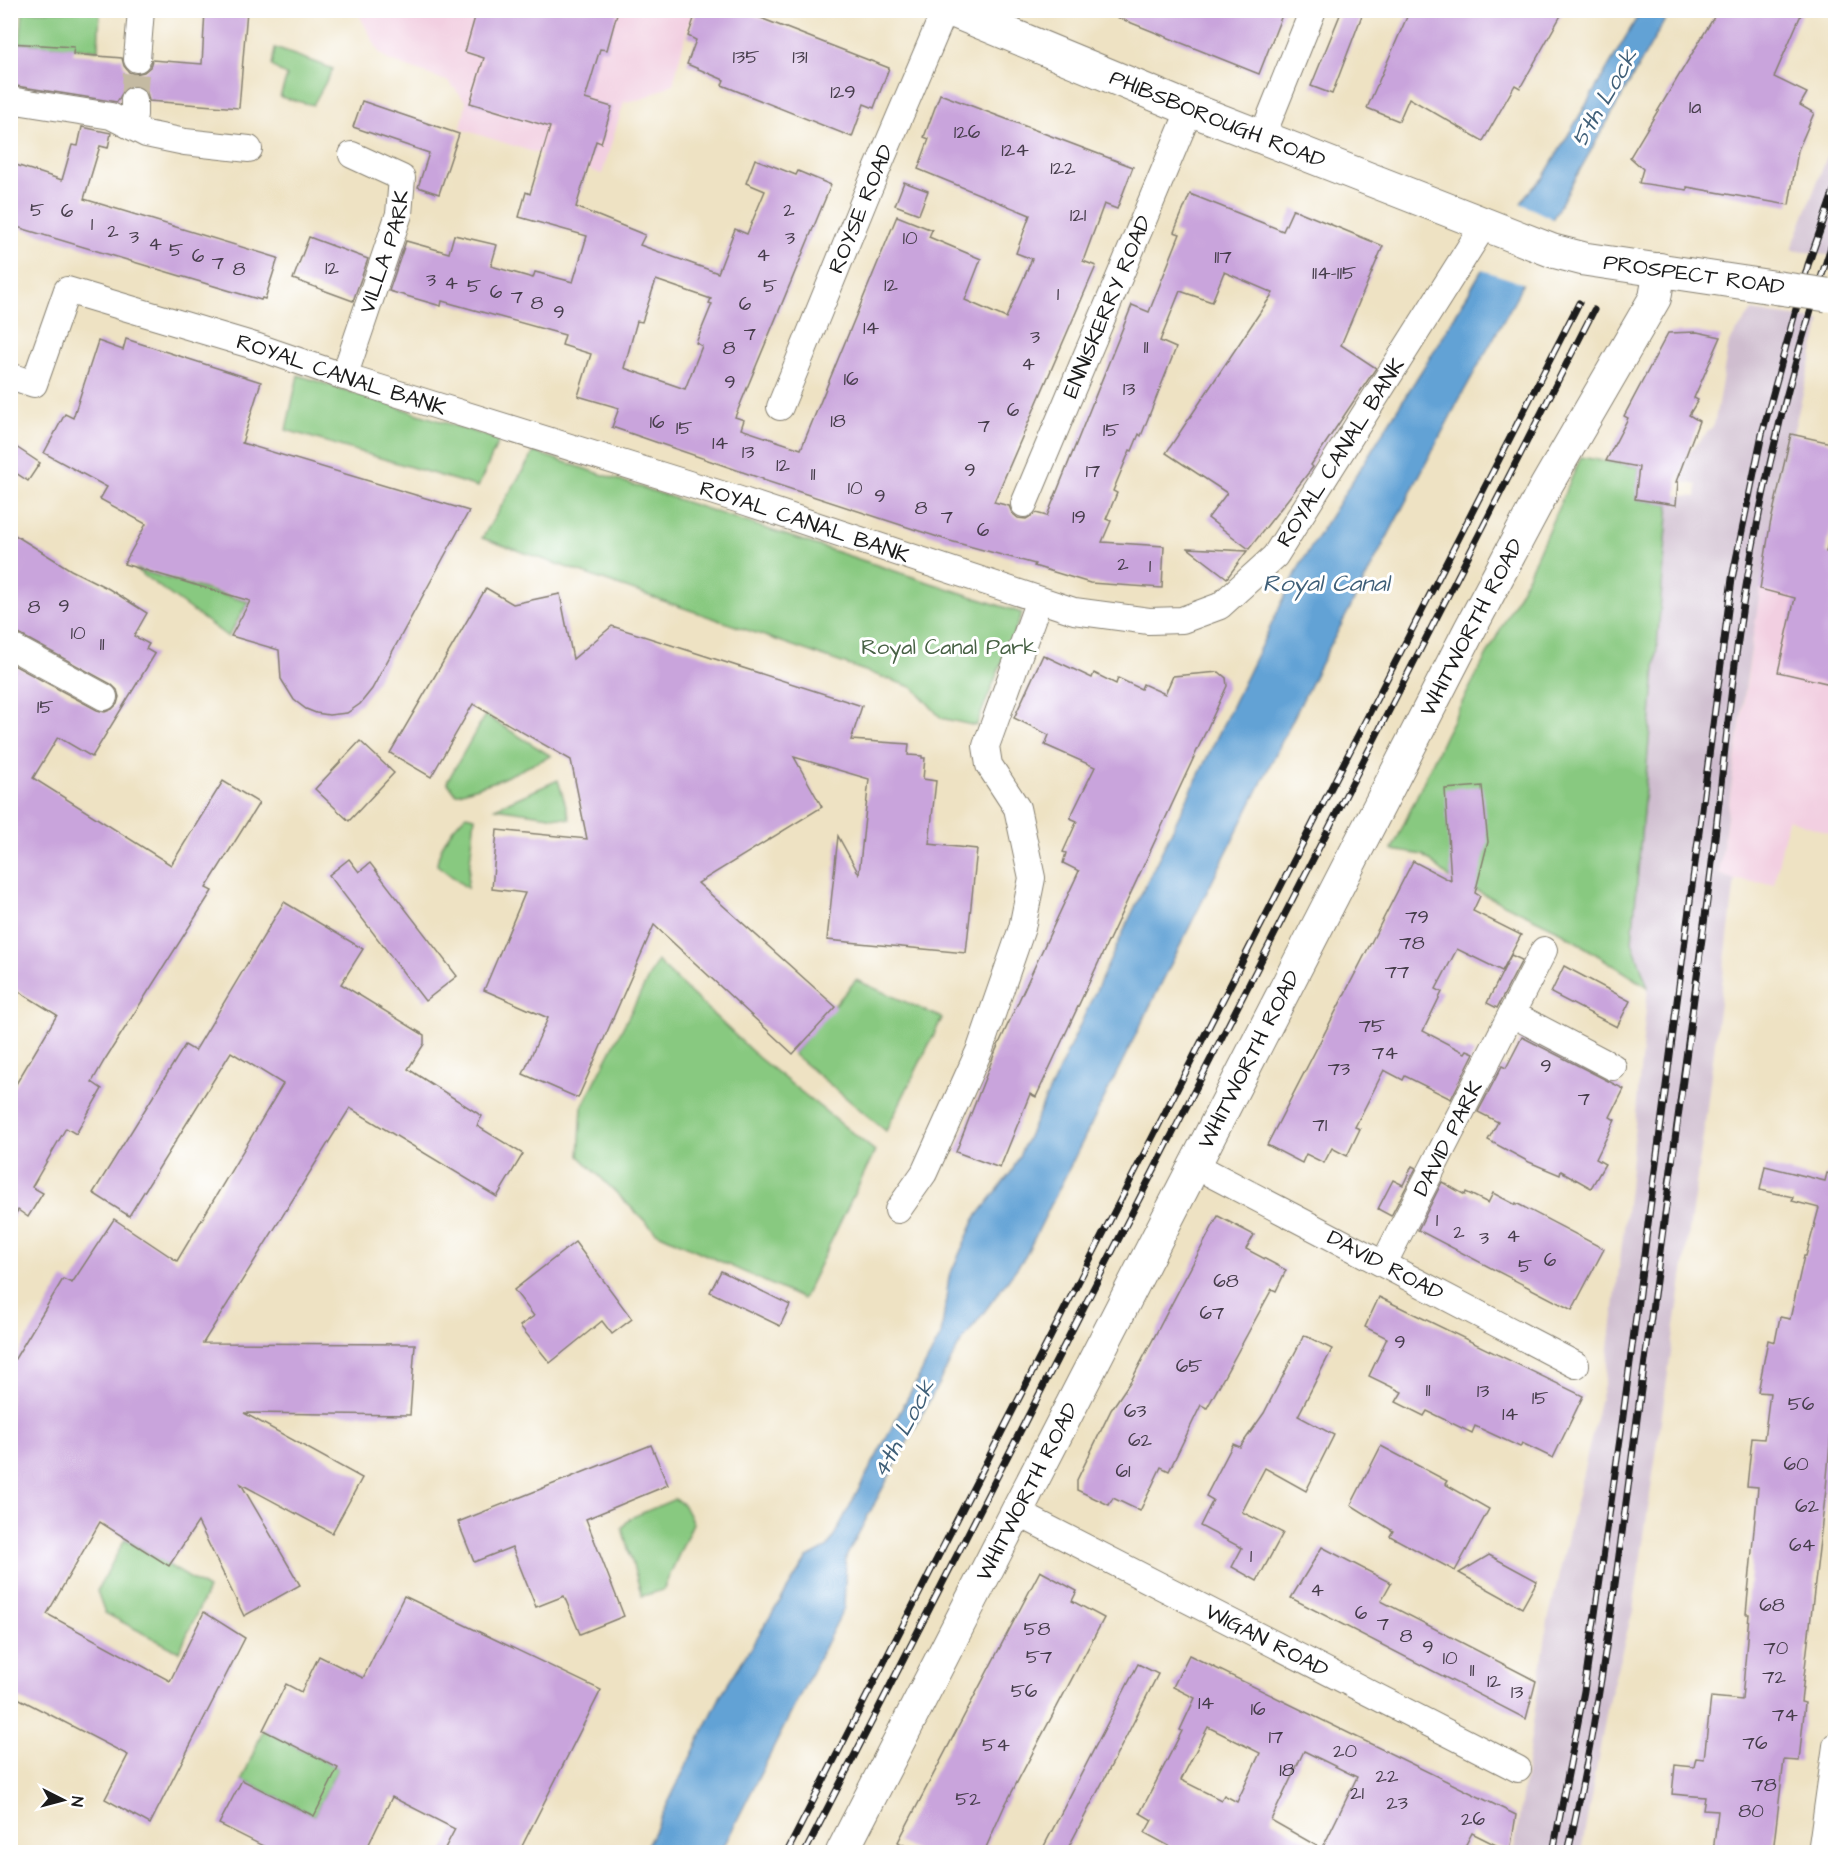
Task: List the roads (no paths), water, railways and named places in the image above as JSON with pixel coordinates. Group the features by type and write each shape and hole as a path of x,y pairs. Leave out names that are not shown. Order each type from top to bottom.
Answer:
{"main road":[{"name":"PHIBSBOROUGH ROAD","path":"970,14 1190,109 1553,251"},
{"name":"PROSPECT ROAD","path":"1553,251 1584,259 1832,296"}],"street":[{"path":"137,59 141,10"},
{"name":"ROYSE ROAD","path":"780,407 945,10"},
{"path":"1263,137 1313,10"},
{"path":"10,100 111,116 146,134 185,142 249,149"},
{"path":"129,125 134,115 134,100"},
{"name":"ENNISKERRY ROAD","path":"1024,504 1190,109"},
{"name":"VILLA PARK","path":"344,376 399,214 402,178 352,155"},
{"name":"ROYAL CANAL BANK","path":"10,376 34,384 67,290 258,347 737,499 1074,611 1149,621 1182,620 1220,606 1275,556 1484,225"},
{"name":"WHITWORTH ROAD","path":"846,1851 1016,1512 1470,629 1546,486 1655,298 1660,269"},
{"path":"898,1210 924,1173 980,1049 1022,928 1032,878 1017,808 989,765 986,746 1039,600"},
{"path":"10,646 104,697"},
{"name":"DAVID PARK","path":"1384,1263 1544,950"},
{"path":"1512,1014 1613,1067"},
{"name":"DAVID ROAD","path":"1194,1165 1576,1365"},
{"name":"WIGAN ROAD","path":"1016,1512 1518,1769"},
{"path":"1821,1852 1830,1825 1836,1746"}],"water":[{"name":"Royal Canal","path":"1641,11 1670,11 1555,214 1515,300 1459,400 1317,671 1025,1257 958,1347 846,1557 844,1608 721,1852 644,1852 722,1693 807,1558 828,1547 941,1335 949,1277 975,1219 1012,1171 1132,913 1301,563 1442,338 1526,195 1543,178"}],"tunnel":[{"path":"134,100 137,59"}],"railway":[{"path":"1553,1852 1584,1691 1620,1439 1732,579 1762,434 1808,265 1836,185"},
{"path":"1568,1852 1591,1741 1617,1572 1702,945 1745,592 1783,410 1836,232"},
{"path":"787,1852 1579,303"},
{"path":"805,1852 1594,310"}],"water label":[{"name":"5th Lock","path":"1605,98"},
{"name":"4th Lock","path":"904,1429"}],"park label":[{"name":"Royal Canal Park","path":"949,647"}]}
